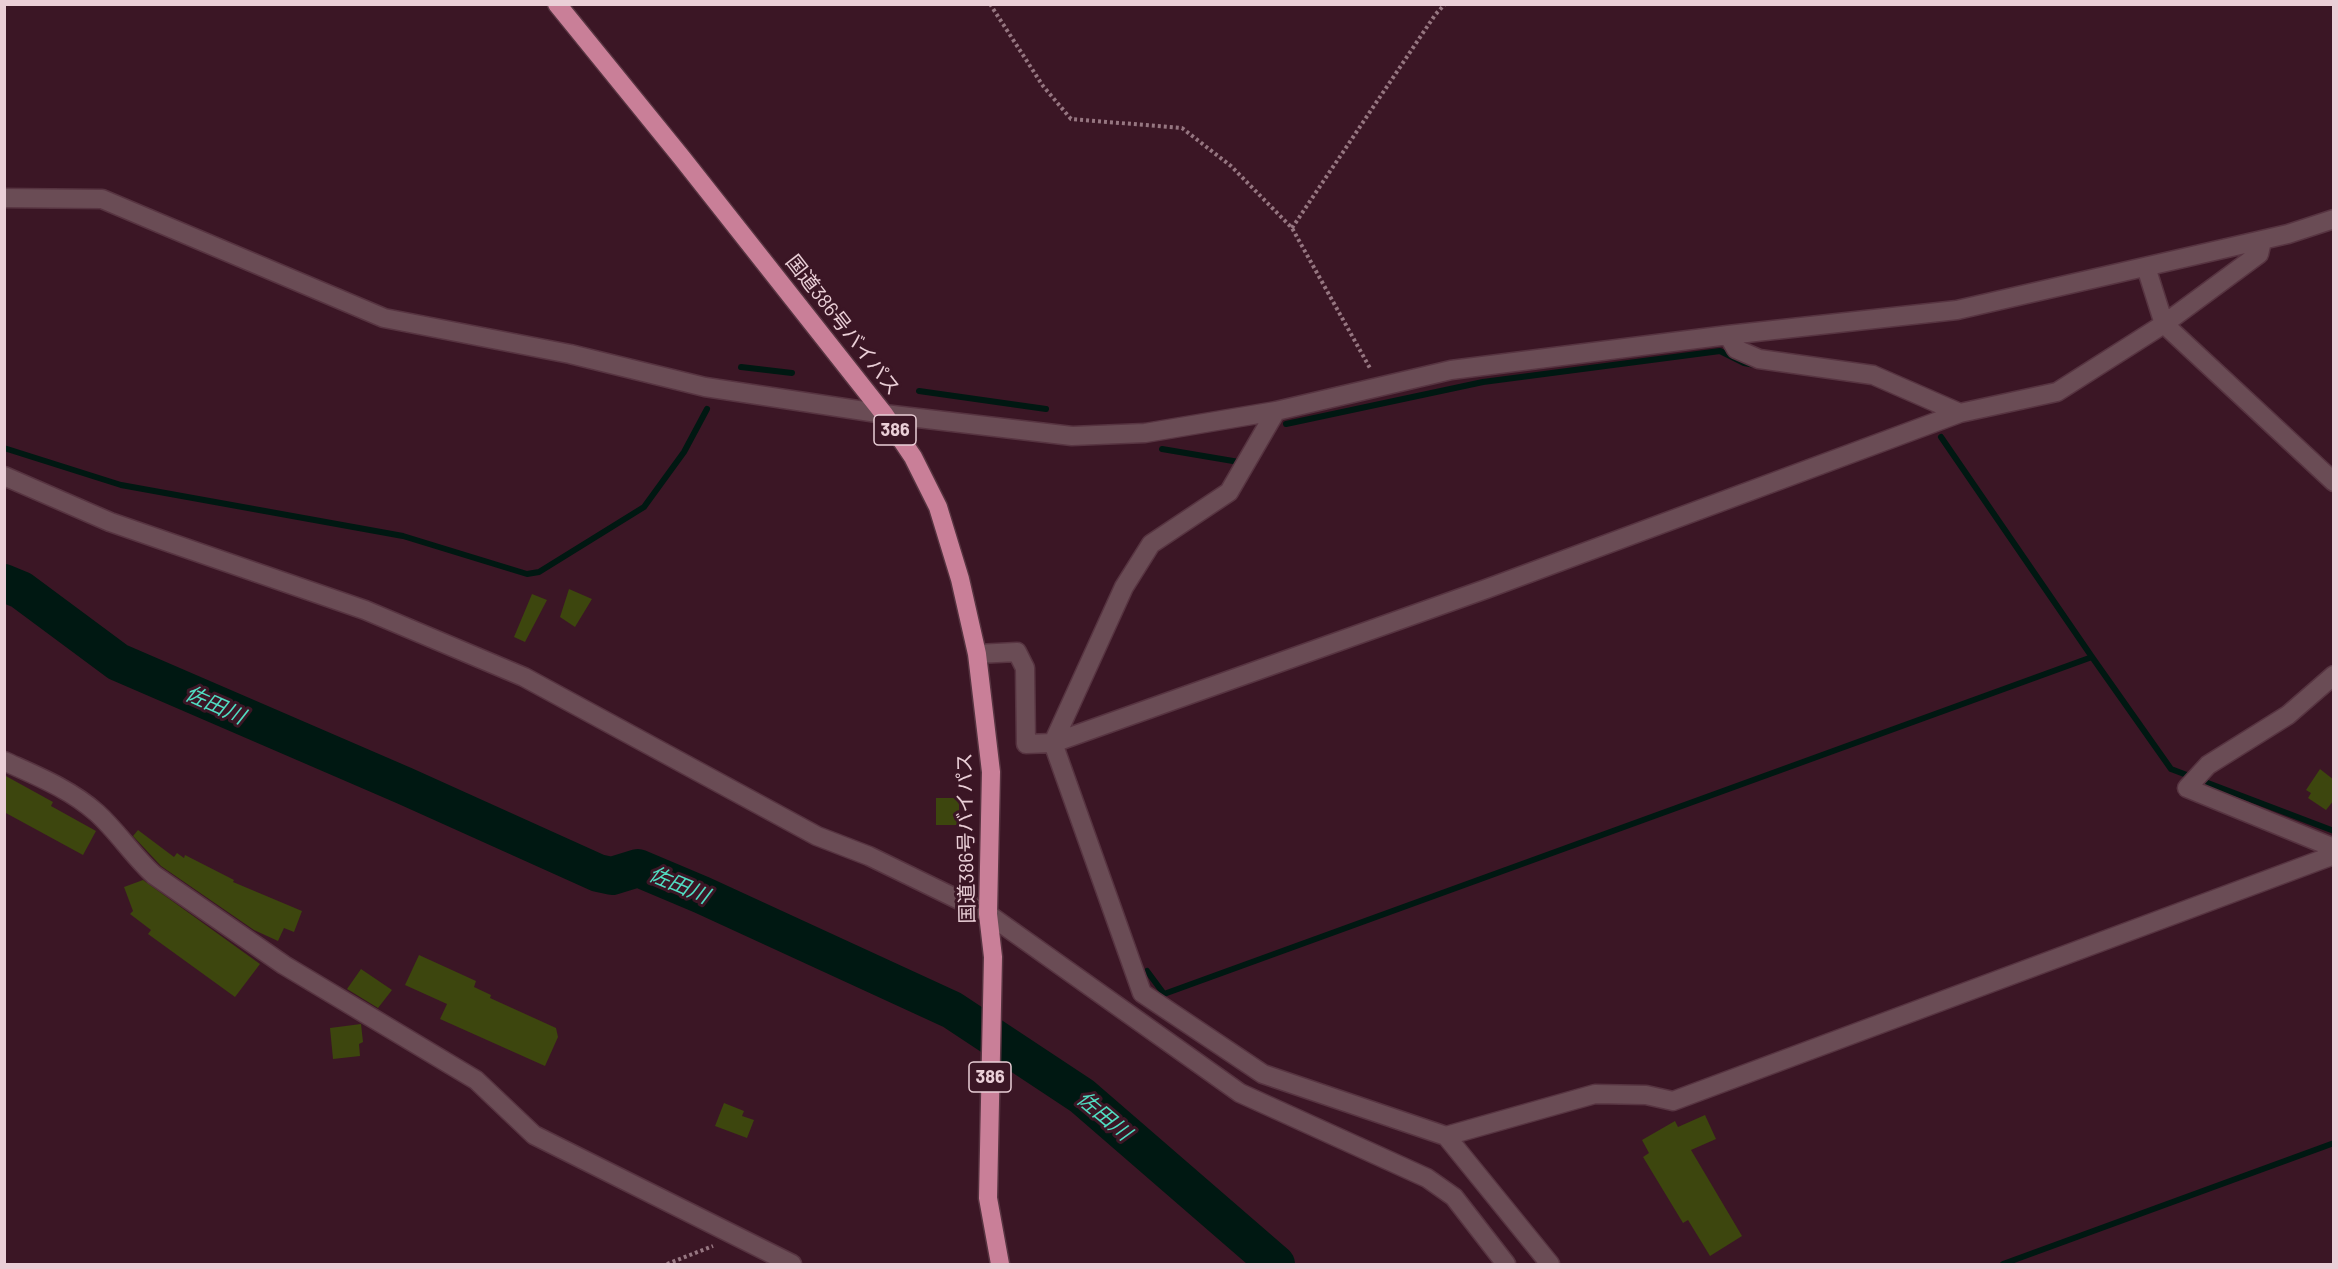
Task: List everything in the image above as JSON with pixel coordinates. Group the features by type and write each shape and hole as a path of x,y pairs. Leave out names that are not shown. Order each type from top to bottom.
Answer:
{"highway":[{"name":"国道386号バイパス","path":"557,4 884,414 913,457 938,507 960,579 977,654 991,772 988,914 993,957 988,1198 1000,1264"}],"street":[{"path":"4,198 102,199 384,318 570,354 705,387 884,414 1072,436 1145,433 1276,411 1451,370 1728,335 1957,310 2262,241 2334,219"},
{"path":"977,654 1017,652 1024,668 1026,744 1053,743 1475,593 1960,413 2057,392 2164,324 2259,254 2262,241"},
{"path":"2146,267 2164,324 2334,482"},
{"path":"1728,335 1736,349 1759,359 1873,375 1960,413"},
{"path":"1276,411 1229,492 1151,544 1124,587 1053,743 1142,993 1263,1074 1446,1136 1551,1264"},
{"path":"4,476 111,522 365,610 524,677 817,836 869,856 988,914 1240,1093 1427,1178 1454,1197 1506,1264"},
{"path":"2334,675 2288,715 2205,767 2187,788 2334,848"},
{"path":"4,761 65,789 98,814 154,875 284,965 476,1080 534,1135 792,1264"},
{"path":"1446,1136 1596,1094 1646,1095 1673,1101 2334,855"}],"path":[{"path":"990,4 1043,86 1071,118 1182,128 1231,165 1292,228 1381,387"},
{"path":"1292,228 1445,4"},
{"path":"667,1264 739,1237"}],"building":[{"path":"569,589 592,599 575,627 560,617"},
{"path":"532,594 547,600 525,642 514,637"},
{"path":"2320,769 2334,780 2334,800 2326,810 2308,798 2311,793 2306,790"},
{"path":"4,775 53,802 51,806 96,831 83,855 4,812"},
{"path":"936,798 959,798 959,825 936,825"},
{"path":"138,830 174,857 177,853 184,858 185,855 234,880 233,882 302,911 294,932 284,928 278,941 254,930 161,866 133,836"},
{"path":"143,880 260,964 235,997 148,934 151,930 130,914 133,911 124,887"},
{"path":"419,955 476,981 474,987 491,995 490,998 556,1028 558,1037 545,1066 440,1019 447,1004 405,985"},
{"path":"361,969 392,990 378,1008 347,989"},
{"path":"361,1024 363,1042 359,1044 360,1056 333,1059 330,1028"},
{"path":"724,1103 744,1111 742,1116 754,1120 747,1138 715,1126"},
{"path":"1705,1115 1716,1139 1691,1150 1742,1236 1710,1256 1688,1220 1683,1223 1643,1157 1649,1153 1642,1140 1675,1121 1678,1127"}],"waterway":[{"path":"1286,424 1483,382 1720,351 1744,363 1755,365"},
{"path":"741,367 792,373"},
{"path":"919,391 1046,409"},
{"path":"4,448 121,485 403,536 527,574 539,572 644,507 684,452 707,409"},
{"path":"1941,437 2171,769 2334,831"},
{"path":"1162,449 1239,462 1242,457"},
{"name":"佐田川","path":"4,583 21,590 118,662 405,786 598,873 612,876 638,868 952,1010 1082,1096 1276,1264"},
{"path":"1147,971 1164,994 2092,657"},
{"path":"2003,1264 2334,1143"}]}
